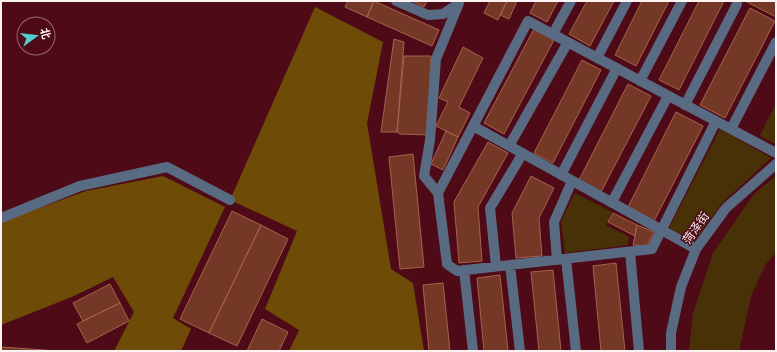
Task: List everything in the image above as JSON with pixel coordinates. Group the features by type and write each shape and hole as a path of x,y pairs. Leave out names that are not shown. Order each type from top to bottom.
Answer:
{"street":[{"path":"396,1 428,15 443,14 460,2"},
{"path":"553,34 571,1"},
{"path":"596,58 627,1"},
{"path":"640,81 682,1"},
{"path":"460,2 436,59 430,140 424,176 438,193 447,264 457,271 652,249 716,121"},
{"path":"685,105 737,4"},
{"path":"438,193 528,21 776,153"},
{"path":"509,146 568,42"},
{"path":"731,129 776,42"},
{"path":"561,174 617,68"},
{"path":"612,202 668,96"},
{"path":"473,126 696,249"},
{"path":"496,266 490,208 523,153"},
{"name":"菏泽街","path":"671,351 671,333 681,287 696,249 726,208 776,164"},
{"path":"1,218 80,186 167,167 230,200"},
{"path":"572,181 554,222 576,351"},
{"path":"630,252 639,351"},
{"path":"510,265 520,351"},
{"path":"464,270 473,351"}],"shaded area":[{"path":"315,7 383,42 367,123 391,269 413,283 424,351 289,351 299,330 265,309 297,231 230,200"},
{"path":"776,103 776,144 760,136"},
{"path":"720,129 771,158 722,203 694,242 669,228"},
{"path":"163,176 225,207 173,318 191,329 181,351 114,351 134,312 113,277 74,296 1,325 1,222 86,191"},
{"path":"776,176 776,252 766,264 751,296 739,351 689,351 693,313 713,253 754,194"},
{"path":"575,193 612,212 606,225 629,237 628,245 565,253 561,221"}],"building":[{"path":"348,1 374,1 367,17 345,7"},
{"path":"374,1 439,30 432,46 367,17"},
{"path":"412,1 427,1 424,7"},
{"path":"490,1 507,1 498,20 484,13"},
{"path":"507,1 517,1 509,19 500,15"},
{"path":"536,1 558,1 547,22 530,13"},
{"path":"587,1 614,1 590,46 569,34"},
{"path":"642,1 669,1 636,66 615,55"},
{"path":"699,1 724,1 679,90 659,80"},
{"path":"745,1 776,2 776,17"},
{"path":"750,8 775,21 725,118 700,105"},
{"path":"534,29 554,40 504,134 484,123"},
{"path":"394,39 404,42 397,132 381,132"},
{"path":"463,47 483,58 459,107 470,113 458,137 436,126 448,102 439,98"},
{"path":"404,56 431,56 428,135 400,134 397,132"},
{"path":"582,60 601,70 553,163 534,153"},
{"path":"628,84 651,96 601,192 579,180"},
{"path":"676,112 703,126 654,221 628,207"},
{"path":"446,131 458,137 443,170 431,164"},
{"path":"488,142 508,153 478,207 482,261 459,263 454,202"},
{"path":"413,154 424,267 400,269 389,157"},
{"path":"531,176 554,188 539,218 542,256 516,258 512,213"},
{"path":"232,211 261,225 209,333 180,319"},
{"path":"613,213 637,225 635,236 608,222"},
{"path":"261,225 288,239 237,346 209,333"},
{"path":"637,225 654,232 647,246 633,245"},
{"path":"616,263 625,351 601,351 593,266"},
{"path":"553,270 561,351 539,351 531,272"},
{"path":"500,275 508,351 484,351 477,278"},
{"path":"443,283 450,351 429,351 423,285"},
{"path":"110,284 120,303 83,321 73,303"},
{"path":"120,303 129,321 87,343 77,324"},
{"path":"262,319 288,332 279,351 247,351"},
{"path":"1,347 59,351 1,351"}]}
